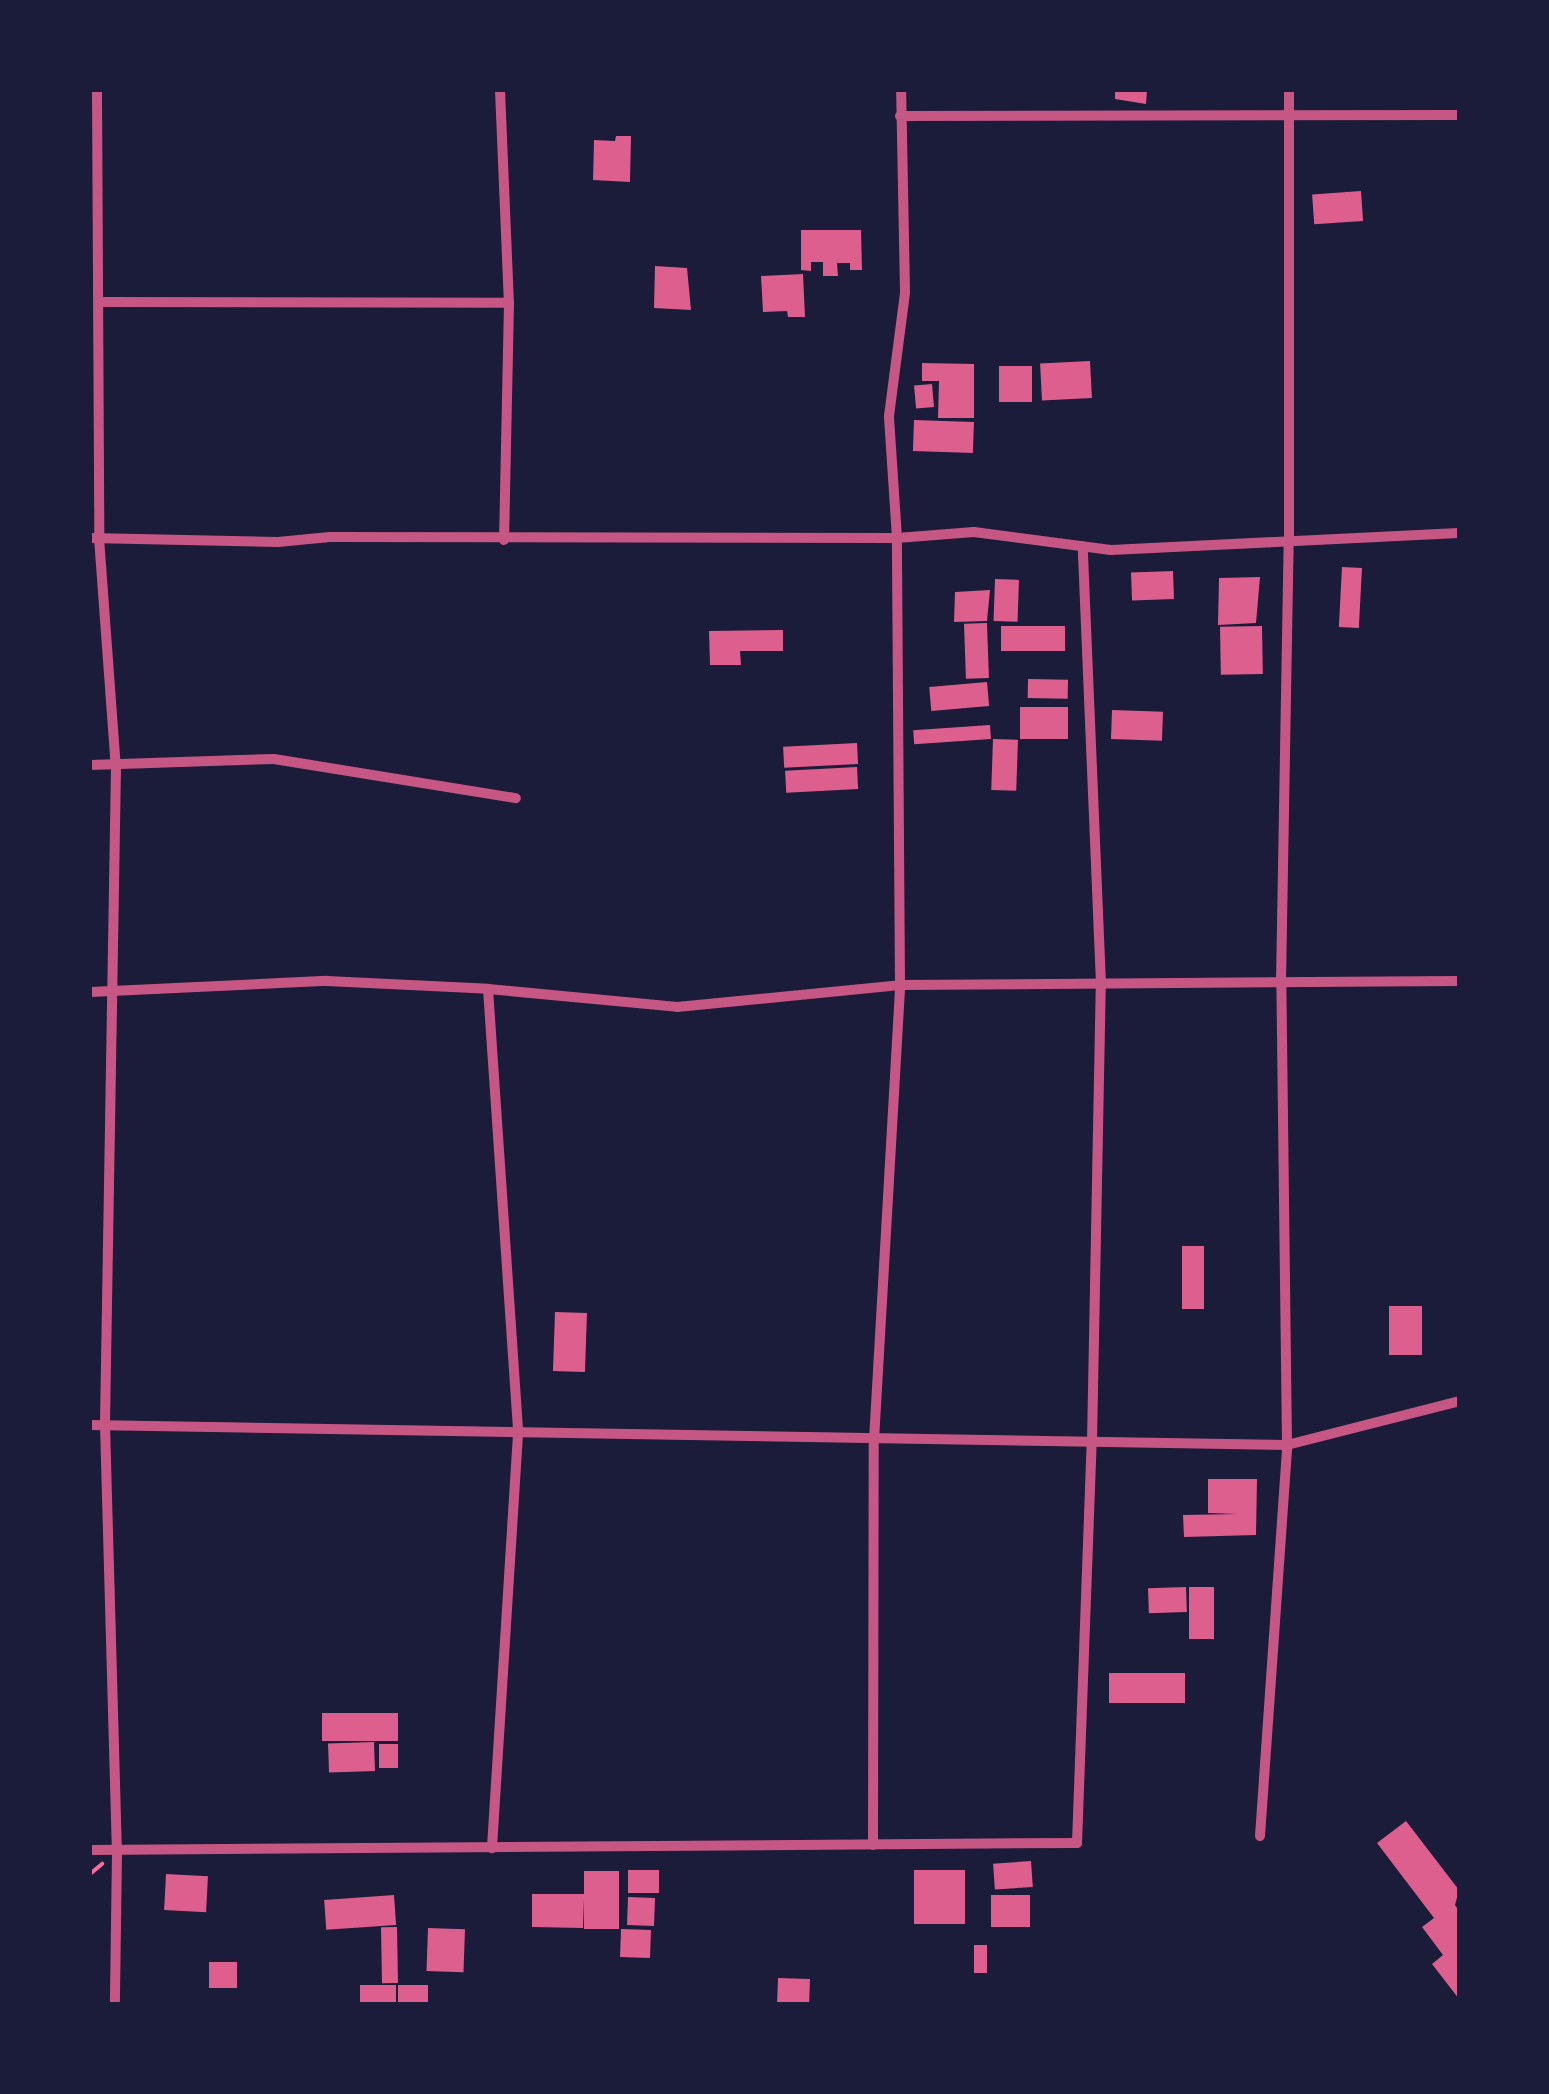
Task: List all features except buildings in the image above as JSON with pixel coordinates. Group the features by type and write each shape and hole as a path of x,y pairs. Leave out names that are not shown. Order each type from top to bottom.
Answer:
{"street":[{"path":"96,90 100,302 94,538 116,767 105,1425 117,1852 115,2004"},
{"path":"500,90 509,303 504,540"},
{"path":"873,1844 874,1440 900,986 897,538 889,416 905,292 900,90"},
{"path":"1260,1836 1287,1444 1281,982 1289,542 1289,90"},
{"path":"900,116 1459,115"},
{"path":"100,302 509,303"},
{"path":"94,538 897,538 974,532 1112,550 1459,532"},
{"path":"90,1850 1077,1842 1092,1442 1101,984 1083,546"},
{"path":"90,766 274,759 516,798"},
{"path":"90,992 327,981 488,989 678,1006 900,986 1459,981"},
{"path":"488,989 518,1434 492,1848"},
{"path":"90,1425 1287,1444 1459,1400"}]}
